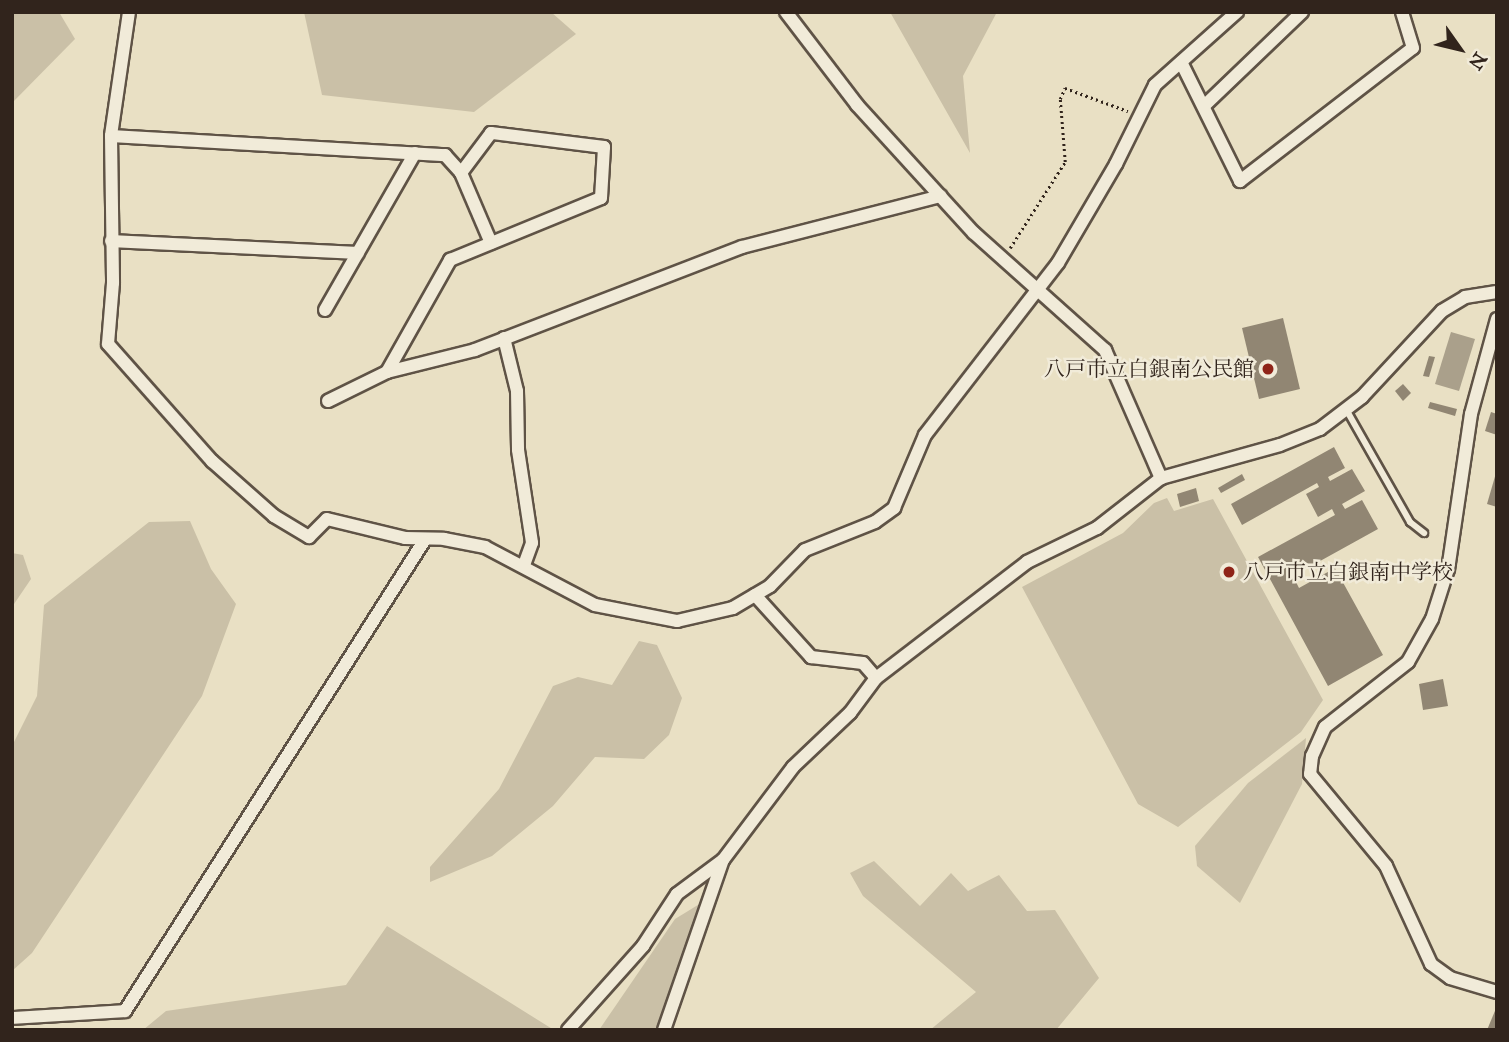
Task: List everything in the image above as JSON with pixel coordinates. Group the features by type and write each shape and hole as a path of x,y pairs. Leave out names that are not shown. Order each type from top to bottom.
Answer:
{"street":[{"path":"130,12 111,136 108,344 212,461 274,516 309,537 327,519 424,541 444,539 485,547 524,565 595,605 677,621 733,608 755,595 805,550 875,522 894,508 925,435 1080,227 1155,85 1237,12"},
{"path":"786,12 857,105 941,196 1002,260 1105,350 1161,478"},
{"path":"1204,106 1302,12"},
{"path":"1181,62 1240,181 1413,48 1402,12"},
{"path":"387,372 441,269 450,260 601,198 604,147 491,133 461,173"},
{"path":"111,136 445,155 461,173 491,243"},
{"path":"325,310 415,153"},
{"path":"328,401 387,372 505,338 742,247 941,196"},
{"path":"111,241 358,253"},
{"path":"568,1030 643,946 677,894 723,860 793,767 850,713 876,678 1027,562 1097,528 1161,478 1280,445 1320,429 1347,411 1442,311 1465,297 1497,292"},
{"path":"1497,319 1471,414 1448,569 1432,620 1408,662 1325,727 1312,756 1310,774 1386,866 1431,964 1450,978 1497,992"},
{"path":"505,338 517,391 518,450 532,543 524,565"},
{"path":"12,1018 125,1011 424,541"},
{"path":"755,595 811,657 863,663 876,678"},
{"path":"664,1030 723,860"}],"lane":[{"path":"1347,411 1410,522 1424,533"}],"path":[{"path":"1002,260 1065,162 1060,99 1065,88 1138,116"}],"shaded area":[{"path":"12,12 59,12 75,39 12,103"},
{"path":"304,12 551,12 576,34 474,112 322,95"},
{"path":"890,12 997,12 963,76 970,153"},
{"path":"1451,332 1475,339 1459,391 1435,384"},
{"path":"1167,498 1174,511 1213,499 1323,700 1301,732 1178,827 1138,804 1022,587 1123,533 1154,503"},
{"path":"190,521 211,569 236,604 202,696 32,953 12,971 12,746 37,696 44,605 149,522"},
{"path":"12,553 23,555 31,579 12,607"},
{"path":"639,641 657,645 682,698 669,735 644,759 595,757 553,806 492,856 430,882 430,867 499,789 553,686 578,677 612,685"},
{"path":"1306,738 1302,784 1240,903 1197,866 1195,846 1248,783"},
{"path":"874,861 920,906 951,873 968,891 999,875 1027,911 1055,910 1099,978 1056,1030 930,1030 976,992 863,896 850,873"},
{"path":"706,900 658,1030 599,1030 675,919"},
{"path":"387,926 554,1030 143,1030 166,1011 346,985"}],"building":[{"path":"1283,318 1300,389 1259,399 1242,328"},
{"path":"1429,356 1435,357 1429,377 1423,376"},
{"path":"1403,384 1411,393 1403,401 1395,391"},
{"path":"1430,402 1457,409 1455,416 1428,408"},
{"path":"1491,412 1497,414 1497,435 1485,431"},
{"path":"1334,447 1345,468 1328,477 1330,481 1352,469 1365,491 1342,504 1345,509 1362,500 1378,529 1293,576 1299,588 1335,568 1383,655 1328,686 1258,557 1335,515 1332,509 1318,517 1306,494 1319,487 1317,483 1242,525 1231,504"},
{"path":"1497,473 1497,507 1487,504"},
{"path":"1242,474 1245,480 1221,493 1218,488"},
{"path":"1196,488 1199,501 1180,507 1177,494"},
{"path":"1443,679 1448,706 1423,710 1419,684"},
{"path":"1497,1006 1497,1030 1487,1030"}],"place":[{"name":"八戸市立白銀南公民館","path":"1268,369"},
{"name":"八戸市立白銀南中学校","path":"1229,572"}]}
